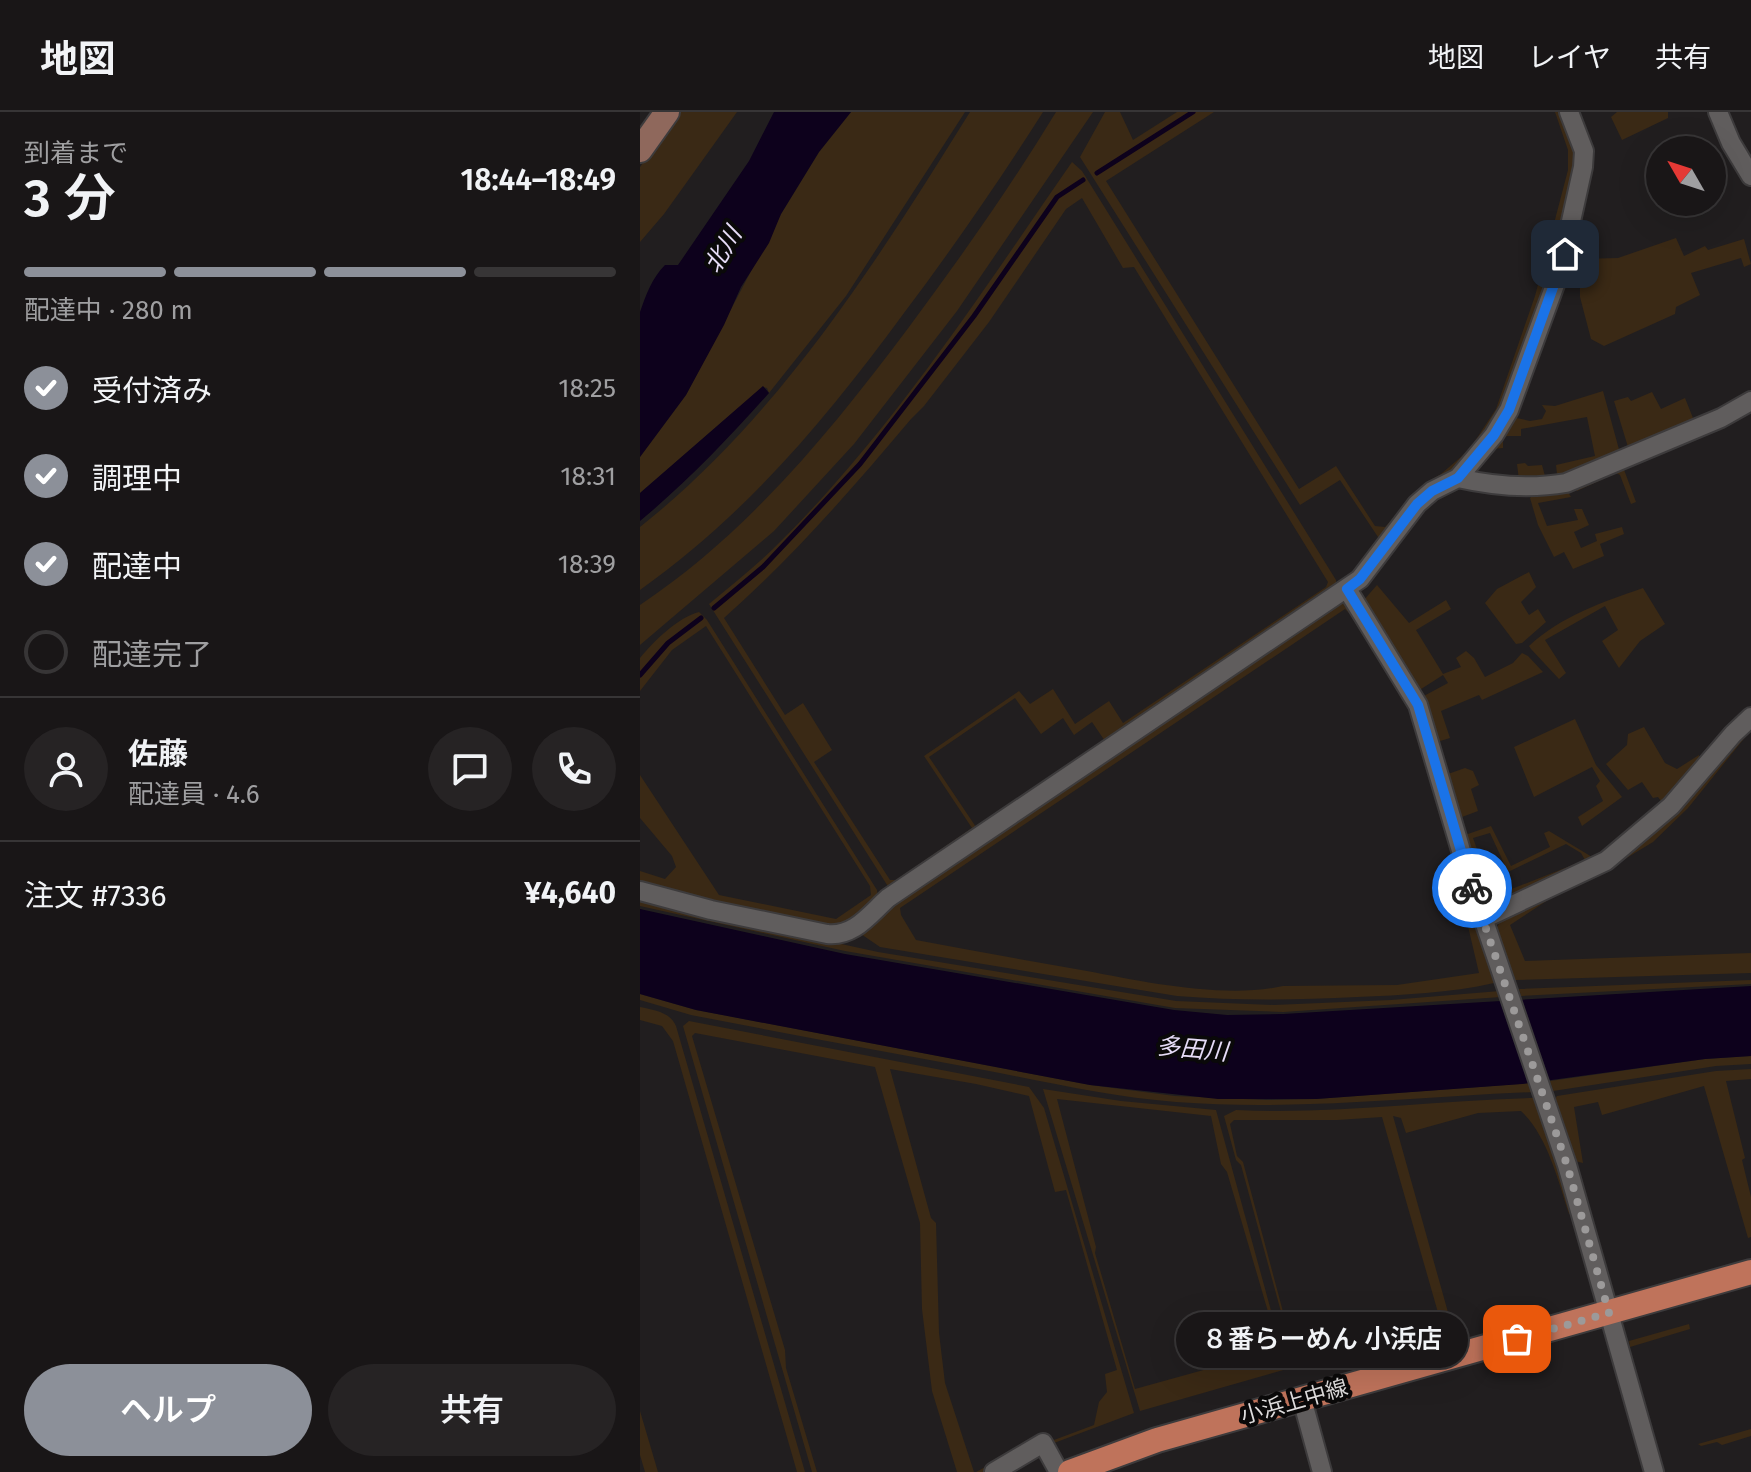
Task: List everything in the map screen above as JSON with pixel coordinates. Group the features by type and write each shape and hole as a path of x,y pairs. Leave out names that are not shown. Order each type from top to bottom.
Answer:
{"main road":[{"name":"小浜上中線","path":"1070,1472 1120,1452 1751,1272"}],"street":[{"path":"640,150 667,112"},
{"path":"640,891 711,910 827,934 851,932 888,898 1360,579 1417,504 1432,491 1458,478 1494,435 1509,410 1560,271 1583,167 1584,151 1569,112"},
{"path":"1718,112 1731,143 1751,176"},
{"path":"1458,478 1539,488 1566,483 1721,418 1751,401"},
{"path":"1347,589 1418,705 1483,919 1567,1165 1654,1472"},
{"path":"1483,919 1606,861 1671,806 1751,717"},
{"path":"1302,1399 1322,1472"},
{"path":"994,1472 1043,1443 1059,1472"}],"shaded area":[{"path":"679,112 737,112 664,214 640,242 640,167"},
{"path":"851,112 965,112 846,296 769,393 763,387 640,493 640,457 686,395 781,214 819,152"},
{"path":"970,112 1043,112 940,264 815,427 716,529 640,590 640,527 691,483 738,436 823,334 862,280"},
{"path":"1056,112 1093,112 957,311 854,444 774,531 640,645 640,605 717,545 786,478 818,441 880,366 948,274"},
{"path":"1105,112 1120,112 1133,140 1177,112 1214,112 1106,181 1299,489 1336,466 1375,526 1385,527 1426,483 1469,450 1496,409 1535,296 1568,170 1568,150 1555,112 1563,112 1578,152 1554,269 1504,407 1471,455 1380,540 1340,480 1300,505 1080,157"},
{"path":"1617,112 1668,112 1668,118 1622,140 1611,117"},
{"path":"1072,162 1082,171 1336,580 1336,586 1107,744 1092,722 1074,735 1063,718 1041,734 1015,698 929,757 978,830 889,888 709,604 774,548 862,452 935,358","holes":["1082,198 1123,268 1134,267 1328,582 1326,587 1123,723 1109,701 1075,724 1053,689 1030,704 1019,691 924,756 972,828 896,880 890,880 814,762 832,750 803,703 785,715 724,618 798,547 924,406 989,322 1066,209"]},
{"path":"1676,238 1684,256 1705,246 1708,250 1744,239 1751,264 1744,267 1741,258 1691,273 1700,295 1676,307 1675,314 1604,346 1591,339 1580,297 1580,259 1618,258"},
{"path":"1603,391 1620,453 1567,477 1519,480 1517,464 1542,465 1545,476 1557,474 1556,465 1595,456 1587,417 1521,429 1521,436 1507,436 1503,439 1503,448 1492,449 1512,417 1530,421 1542,419 1546,411 1542,405 1555,406"},
{"path":"1652,392 1661,409 1685,398 1695,423 1633,448 1628,447 1614,401 1628,397 1631,401"},
{"path":"1623,467 1636,502 1631,504 1620,475 1616,473 1577,491 1576,487"},
{"path":"1568,492 1571,497 1538,503 1547,526 1578,520 1574,509 1582,509 1589,525 1574,532 1581,548 1597,541 1595,534 1622,527 1624,534 1600,544 1604,556 1573,569 1564,552 1554,557 1538,525 1530,498 1533,495"},
{"path":"1529,572 1536,587 1521,602 1529,615 1538,609 1546,622 1522,643 1516,644 1485,603 1497,589"},
{"path":"1377,585 1409,623 1446,600 1451,609 1416,630 1443,674 1461,667 1456,658 1466,651 1485,677 1513,663 1522,653 1543,672 1482,700 1479,695 1441,711 1450,738 1437,742 1422,697 1448,683 1443,675 1418,691 1363,601"},
{"path":"1643,588 1665,624 1640,641 1619,668 1602,641 1618,630 1605,606 1545,640 1566,673 1559,679 1529,646 1569,618"},
{"path":"1341,600 1347,601 1412,707 1495,978 1494,983 1477,986 1391,995 1267,1000 1177,996 880,947 861,934 888,904","holes":["1345,609 1410,709 1450,850 1479,973 1397,985 1211,990 1134,980 916,940 900,908"]},
{"path":"699,612 707,620 877,890 878,899 847,925 835,927 713,903 640,882 640,871 665,879 676,867 672,856 640,818 640,775 719,895 836,919 871,895 870,886 706,626 672,650 640,691 640,658 674,625"},
{"path":"1575,719 1596,765 1622,797 1582,826 1578,817 1603,801 1596,786 1600,781 1592,767 1534,797 1514,747"},
{"path":"1751,723 1751,730 1688,808 1653,842 1610,868 1554,896 1510,925 1525,961 1751,953 1751,973 1515,980 1496,929 1501,920 1609,866"},
{"path":"1644,727 1665,763 1677,769 1699,755 1701,764 1664,805 1658,797 1653,798 1642,782 1628,790 1606,764 1627,745 1628,734"},
{"path":"1465,768 1473,771 1479,785 1471,789 1478,811 1462,817 1448,774"},
{"path":"1491,826 1511,866 1550,847 1544,833 1549,831 1597,860 1496,905 1486,900 1465,835","holes":["1490,833 1508,872 1566,844 1581,853 1585,860 1494,896 1473,838"]},
{"path":"640,900 878,952 1176,1001 1274,1005 1500,991 1501,997 1283,1012 1175,1008 845,951 640,906"},
{"path":"1751,980 1751,984 1521,996 1519,989"},
{"path":"640,994 696,1010 1090,1085 1175,1096 1316,1099 1532,1083 1534,1092 1265,1105 1152,1100 1079,1089 691,1015 640,1000"},
{"path":"640,1007 666,1015 676,1026 805,1472 797,1472 673,1041 662,1026 640,1020"},
{"path":"689,1021 1029,1087 1044,1108 1134,1413 1054,1443 1046,1436 984,1472 976,1472 1046,1434 1054,1440 1094,1425 1099,1402 1107,1392 1105,1374 1117,1370 1066,1190 1055,1192 1029,1096 890,1069 931,1218 936,1223 939,1333 945,1383 974,1472 957,1472 932,1391 922,1309 920,1223 875,1067 695,1033 692,1036 785,1350 786,1368 817,1472 812,1472 683,1026"},
{"path":"1751,1056 1751,1064 1716,1066 1553,1091 1550,1081 1705,1059"},
{"path":"1751,1069 1751,1079 1726,1081 1745,1158 1742,1160 1751,1197 1751,1237 1748,1238 1704,1086 1602,1115 1598,1102 1574,1107 1583,1163 1575,1161 1555,1099 1557,1096 1716,1071"},
{"path":"1043,1089 1121,1101 1216,1110 1287,1369 1140,1411","holes":["1057,1099 1211,1116 1221,1164 1227,1172 1279,1349 1135,1389 1095,1253 1096,1247"]},
{"path":"1535,1098 1560,1167 1572,1213 1569,1214 1545,1145 1521,1111 1478,1113 1406,1133 1401,1118 1393,1116 1451,1323 1296,1367 1241,1165 1236,1160 1224,1116 1236,1110 1310,1111","holes":["1382,1117 1441,1323 1297,1364 1230,1124 1234,1120"]},
{"path":"1689,1324 1690,1329 1630,1347 1629,1341"},
{"path":"640,1411 658,1472 645,1472 640,1455"},
{"path":"1751,1429 1751,1436 1722,1445 1717,1442 1698,1444"}],"water":[{"name":"北川","path":"774,112 851,112 819,152 781,214 769,243 741,287 686,395 640,457 640,312 645,299 660,270 665,265 678,265 749,161"},
{"path":"763,386 769,393 754,410 691,475 640,521 640,493"},
{"name":"多田川","path":"640,909 845,954 1174,1010 1227,1015 1751,986 1751,1056 1705,1059 1522,1084 1316,1099 1218,1099 1090,1085 696,1010 640,994"}],"waterway":[{"path":"1097,173 1193,112"},
{"path":"714,608 763,567 860,464 974,316 1057,197 1083,180"},
{"path":"640,675 668,643 701,618"}],"way so far":[{"path":"1472,888 1567,1165 1609,1313 1517,1339"}],"place":[{"name":"８番らーめん 小浜店","path":"1517,1339"}],"route":[{"path":"1472,888 1418,705 1347,589 1360,579 1417,504 1432,491 1458,478 1494,435 1509,410 1565,254"}]}
